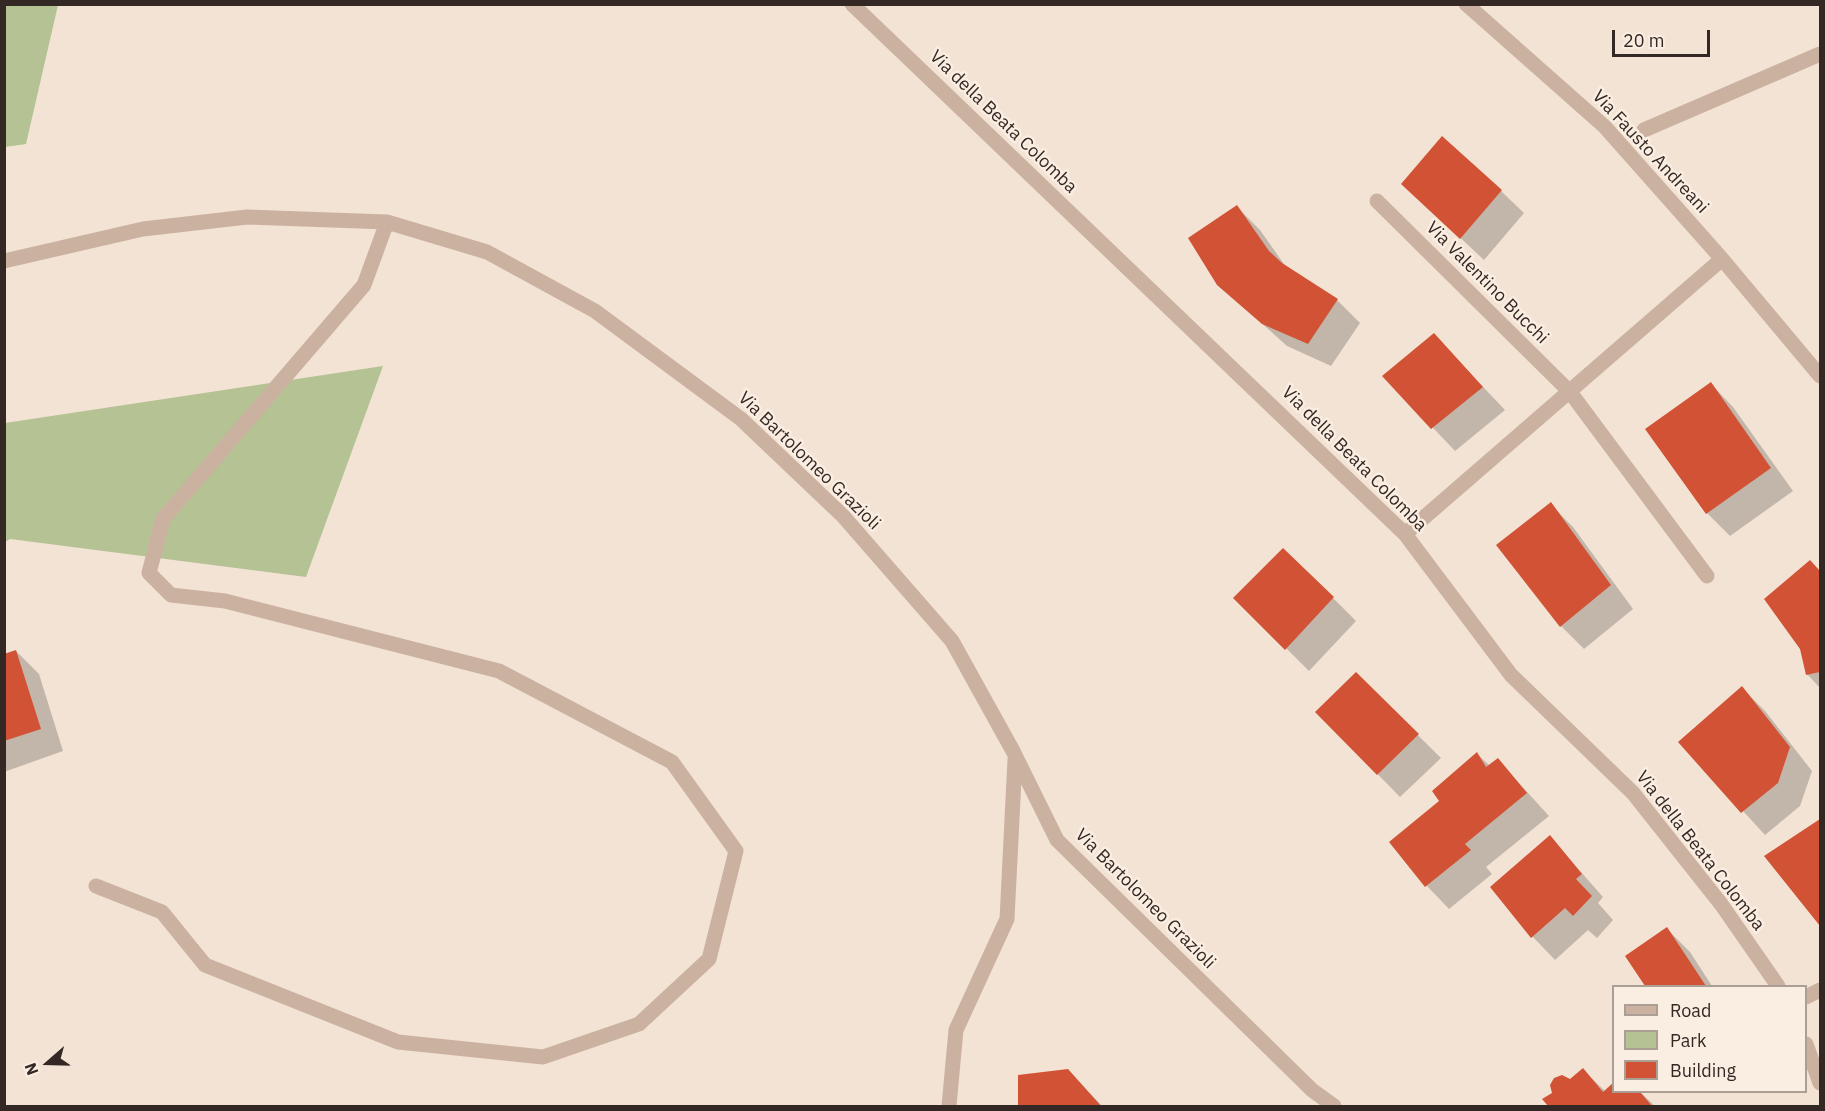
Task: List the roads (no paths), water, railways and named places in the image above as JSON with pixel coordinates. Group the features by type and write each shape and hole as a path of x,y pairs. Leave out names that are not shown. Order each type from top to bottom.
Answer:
{"street":[{"name":"Via della Beata Colomba","path":"852,4 1405,534 1511,675 1633,794 1721,904 1777,985"},
{"name":"Via Fausto Andreani","path":"1471,7 1605,127 1722,259 1821,376"},
{"path":"1644,130 1821,54"},
{"name":"Via Valentino Bucchi","path":"1377,201 1570,392 1707,576"},
{"name":"Via Bartolomeo Grazioli","path":"4,261 144,229 247,217 387,222 487,252 595,311 741,419 843,516 952,640 1015,756 1057,840 1312,1090 1334,1107"},
{"path":"96,886 162,912 205,965 398,1042 543,1057 639,1024 709,959 736,851 672,762 499,671 225,601 171,595 149,573 163,519 364,285 387,222"},
{"path":"1405,534 1722,259"},
{"path":"949,1107 956,1030 1007,919 1015,756"},
{"path":"1807,997 1821,990"},
{"path":"1807,1047 1821,1083"}]}
